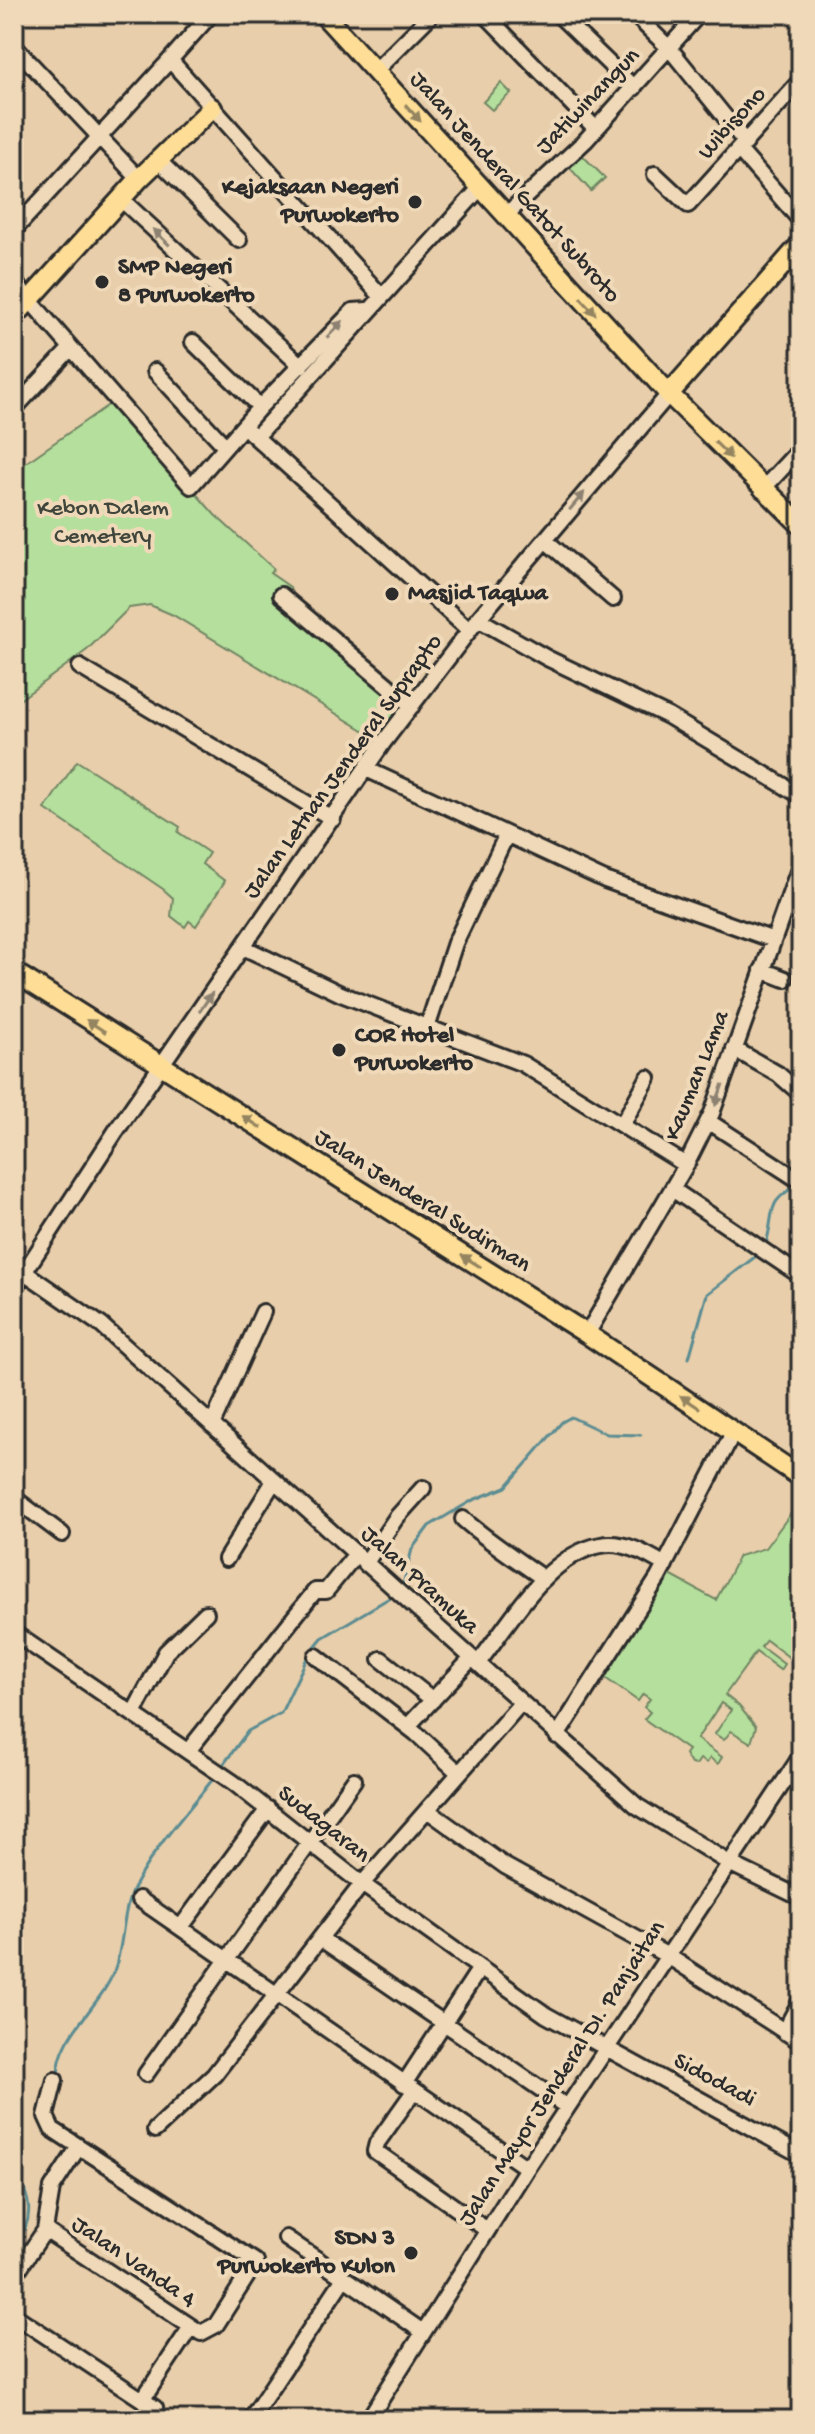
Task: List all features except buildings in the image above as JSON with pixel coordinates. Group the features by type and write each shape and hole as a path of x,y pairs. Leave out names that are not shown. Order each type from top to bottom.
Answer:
{"main road":[{"name":"Jalan Jenderal Gatot Subroto","path":"323,14 669,394 762,490 801,525"},
{"path":"14,317 139,179 212,108"},
{"path":"669,394 801,244"},
{"name":"Jalan Jenderal Sudirman","path":"14,972 587,1334 801,1477"}],"street":[{"path":"14,230 211,14"},
{"path":"375,71 432,14"},
{"path":"485,14 596,129"},
{"path":"558,14 634,88"},
{"path":"634,14 670,49 801,221"},
{"name":"Jatiwinangun","path":"506,215 596,129 699,14"},
{"path":"14,46 139,179"},
{"path":"170,60 381,296"},
{"name":"Wibisono","path":"655,174 684,205 696,198 801,80"},
{"path":"158,160 239,240"},
{"path":"256,437 362,323 367,310 481,187"},
{"path":"121,199 301,366"},
{"path":"14,282 191,486 260,407 353,311 367,310"},
{"path":"193,342 260,407"},
{"path":"14,409 71,348"},
{"path":"155,371 225,446"},
{"name":"Jalan Letnan Jenderal Suprapto","path":"14,1288 19,1268 412,706 474,625 669,394"},
{"path":"243,427 474,625 668,716 801,796"},
{"path":"762,490 801,448"},
{"path":"545,540 613,599"},
{"path":"281,595 412,706"},
{"path":"80,667 333,819"},
{"path":"366,769 605,880 771,939"},
{"path":"427,1028 455,943 506,836"},
{"name":"Kauman Lama","path":"587,1334 686,1165 708,1121 771,939 797,884 801,863"},
{"path":"243,947 341,994 523,1064 623,1123 686,1165"},
{"path":"762,970 785,979"},
{"path":"734,1049 778,1074 801,1094"},
{"path":"623,1123 648,1078"},
{"path":"708,1121 794,1177"},
{"path":"672,1189 801,1276"},
{"name":"Jalan Pramuka","path":"19,1268 101,1325 637,1806 729,1863 801,1898"},
{"path":"212,1425 263,1312"},
{"path":"557,1736 665,1565 734,1431"},
{"path":"226,1559 274,1481"},
{"path":"188,1751 315,1591 326,1591 361,1559 423,1488"},
{"path":"14,1498 62,1534"},
{"path":"463,1519 492,1544 508,1551 544,1579"},
{"path":"408,1726 475,1661 544,1579 582,1551 603,1544 626,1546 665,1565"},
{"path":"134,1712 166,1652 206,1613"},
{"name":"Sudagaran","path":"14,1633 234,1783 362,1884 546,2015 606,2049"},
{"path":"316,1656 408,1726 459,1773"},
{"path":"381,1659 433,1700"},
{"path":"155,2130 214,2075 362,1884 521,1703"},
{"name":"Jalan Mayor Jenderal DI. Panjaitan","path":"368,2420 527,2168 801,1756"},
{"path":"146,2074 354,1780"},
{"path":"181,1927 268,1809"},
{"path":"427,1810 505,1866 668,1956 801,2042"},
{"path":"139,1899 527,2168"},
{"path":"321,1939 567,2107"},
{"path":"480,1968 443,2024 375,2151 487,2230"},
{"path":"784,2032 801,2000"},
{"name":"Sidodadi","path":"606,2049 801,2155"},
{"path":"14,2276 45,2230 52,2188 78,2148 48,2123 46,2116 55,2080"},
{"name":"Jalan Vanda 4","path":"45,2230 201,2333 212,2329 256,2262 78,2148"},
{"path":"286,2238 423,2332"},
{"path":"250,2420 344,2278"},
{"path":"14,2315 143,2399 155,2408 153,2416"},
{"path":"143,2399 190,2328"}],"green space":[{"path":"501,83 511,93 492,110 483,102"},
{"path":"581,154 605,178 591,191 569,167"},
{"name":"Kebon Dalem Cemetery","path":"114,401 215,515 274,569 270,573 290,587 293,610 412,706 383,742 173,615 150,605 129,608 87,650 14,704 14,471"},
{"path":"77,761 180,827 178,832 209,853 202,864 225,881 196,926 189,921 185,927 171,916 173,898 163,889 45,809"},
{"path":"801,1500 801,1643 790,1658 766,1640 761,1647 784,1664 780,1670 756,1652 725,1695 739,1706 756,1727 751,1743 731,1731 724,1740 715,1734 731,1710 721,1703 697,1739 722,1757 718,1764 710,1758 707,1763 700,1759 696,1765 691,1764 685,1754 688,1750 644,1719 650,1712 644,1707 650,1699 643,1694 638,1701 598,1673 658,1578 667,1582 670,1575 716,1600 739,1556 765,1548"}],"waterway":[{"path":"765,1247 776,1203 801,1183"},
{"path":"689,1358 707,1294 760,1253"},
{"path":"402,1589 412,1549 429,1526 473,1500 506,1487 562,1422 571,1417 607,1434 641,1435"},
{"path":"220,1769 248,1731 281,1713 309,1654 322,1638 396,1594"},
{"path":"58,2078 64,2048 114,1971 128,1904 136,1883 163,1841 216,1775"},
{"path":"14,2170 29,2208 26,2227 14,2245"}],"place":[{"name":"Kejaksaan Negeri Purwokerto","path":"415,202"},
{"name":"SMP Negeri 8 Purwokerto","path":"102,282"},
{"name":"Masjid Taqwa","path":"392,594"},
{"name":"COR Hotel Purwokerto","path":"339,1050"},
{"name":"SDN 3 Purwokerto Kulon","path":"411,2253"}]}
